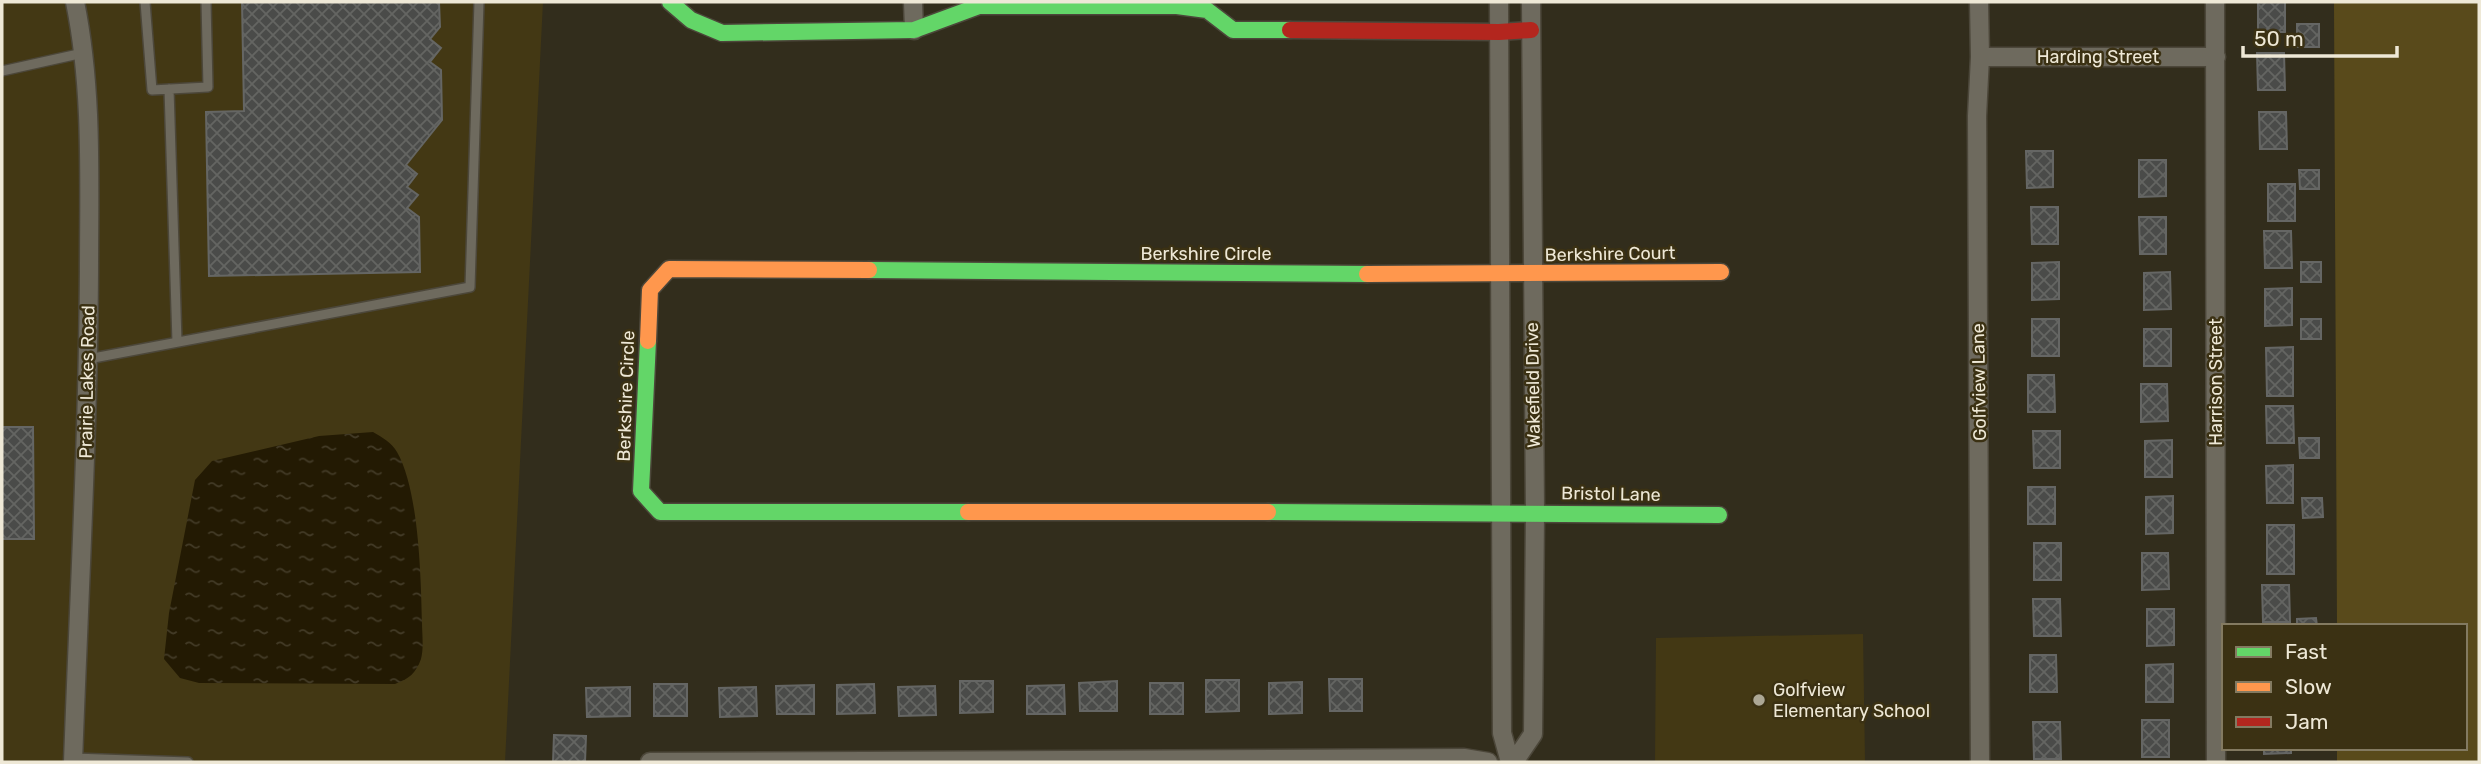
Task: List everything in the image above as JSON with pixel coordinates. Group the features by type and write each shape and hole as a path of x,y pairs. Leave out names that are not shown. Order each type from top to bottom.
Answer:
{"street":[{"name":"Prairie Lakes Road","path":"73,760 88,359 89,143 83,53 75,2"},
{"path":"670,2 691,20 722,33 914,30 968,6 1207,6 1233,30 1531,30"},
{"path":"913,2 914,30"},
{"name":"Wakefield Drive","path":"1499,2 1502,733 1512,762"},
{"name":"Wakefield Drive","path":"1512,762 1532,734 1535,513 1531,2"},
{"name":"Golfview Lane","path":"1979,2 1977,116 1980,762"},
{"name":"Harrison Street","path":"2215,2 2216,762"},
{"name":"Harding Street","path":"1980,57 2216,58"},
{"name":"Berkshire Circle","path":"1499,275 669,269 650,289 641,491 660,512 1502,512"},
{"name":"Berkshire Court","path":"1499,275 1721,272"},
{"name":"Bristol Lane","path":"1502,512 1719,515"},
{"path":"650,762 1451,758 1488,762"}],"lane":[{"path":"145,2 152,90 208,88 206,2"},
{"path":"88,359 470,287 479,2"},
{"path":"2,68 83,53"},
{"path":"169,89 177,342"},
{"path":"73,760 188,762"}],"shaded area":[{"path":"2,2 543,2 505,762 2,762"},
{"path":"2334,2 2479,2 2479,762 2337,762 2337,750 2467,750 2467,624 2337,624"},
{"name":"Golfview Elementary School","path":"1863,634 1865,762 1655,762 1656,638"}],"water":[{"path":"373,432 390,443 397,452 410,488 414,511 423,645 421,659 414,672 395,684 199,683 180,678 164,659 169,613 195,480 212,461 319,436"}],"building":[{"path":"242,2 439,2 440,27 430,39 441,48 430,62 441,70 442,120 406,165 417,174 407,187 418,195 407,208 419,217 420,272 209,276 206,112 244,111"},
{"path":"2258,2 2285,2 2285,32 2258,32"},
{"path":"2297,24 2319,24 2319,47 2297,47"},
{"path":"2257,53 2284,53 2285,90 2258,90"},
{"path":"2259,112 2286,112 2287,149 2260,149"},
{"path":"2026,151 2053,151 2053,187 2027,188"},
{"path":"2139,160 2166,160 2166,196 2139,197"},
{"path":"2299,170 2319,170 2319,189 2300,189"},
{"path":"2268,184 2295,184 2295,221 2268,221"},
{"path":"2031,207 2058,207 2058,244 2032,244"},
{"path":"2139,217 2166,217 2166,254 2140,254"},
{"path":"2264,231 2291,231 2292,268 2265,268"},
{"path":"2059,262 2059,299 2032,300 2032,263"},
{"path":"2301,262 2321,262 2321,282 2301,282"},
{"path":"2170,272 2171,309 2144,310 2144,273"},
{"path":"2292,288 2292,325 2265,326 2265,289"},
{"path":"2032,319 2059,319 2059,356 2032,356"},
{"path":"2301,319 2321,319 2321,339 2301,339"},
{"path":"2144,329 2171,329 2171,366 2144,366"},
{"path":"2293,347 2293,396 2267,396 2266,348"},
{"path":"2028,375 2054,375 2055,412 2028,412"},
{"path":"2141,384 2167,384 2168,421 2141,422"},
{"path":"2266,406 2293,406 2294,443 2267,443"},
{"path":"2,427 33,427 34,539 2,539"},
{"path":"2033,431 2060,431 2060,468 2034,468"},
{"path":"2299,438 2319,438 2319,458 2300,458"},
{"path":"2172,440 2172,477 2145,477 2145,441"},
{"path":"2293,465 2293,503 2267,503 2266,466"},
{"path":"2028,487 2055,487 2055,524 2028,524"},
{"path":"2173,496 2173,533 2146,534 2146,497"},
{"path":"2302,498 2322,498 2323,517 2303,518"},
{"path":"2267,525 2294,525 2294,574 2267,574"},
{"path":"2034,543 2061,543 2061,580 2034,580"},
{"path":"2142,553 2168,553 2169,589 2142,590"},
{"path":"2262,585 2289,585 2290,622 2263,622"},
{"path":"2033,599 2060,599 2061,636 2034,636"},
{"path":"2147,609 2174,609 2174,645 2147,646"},
{"path":"2316,618 2317,624 2297,624 2297,619"},
{"path":"2030,655 2056,655 2057,692 2030,692"},
{"path":"2173,664 2173,702 2146,702 2146,665"},
{"path":"1329,679 1362,679 1362,711 1330,711"},
{"path":"1206,680 1239,680 1239,711 1206,712"},
{"path":"960,681 993,681 993,712 960,713"},
{"path":"1117,681 1117,711 1080,711 1079,683"},
{"path":"1302,682 1302,713 1269,714 1269,683"},
{"path":"1150,683 1183,683 1183,714 1150,714"},
{"path":"654,684 687,684 687,716 654,716"},
{"path":"874,684 875,713 837,714 837,685"},
{"path":"814,685 814,714 777,714 776,686"},
{"path":"1064,685 1065,714 1027,714 1027,686"},
{"path":"935,686 936,715 899,716 898,687"},
{"path":"630,687 630,716 587,717 586,688"},
{"path":"756,687 757,716 720,717 719,688"},
{"path":"2142,720 2169,720 2169,757 2142,757"},
{"path":"2033,722 2060,722 2061,759 2034,759"},
{"path":"554,735 586,736 585,762 553,762"},
{"path":"2264,750 2291,750 2291,753 2264,754"}],"traffic: fast":[{"path":"670,2 691,20 722,33 914,30 979,6 1177,6 1207,10 1233,30 1290,30"},
{"path":"869,270 1367,274"},
{"path":"648,341 641,491 660,512 968,512"},
{"path":"1268,512 1719,515"}],"traffic: slow":[{"path":"648,341 650,290 669,269 869,270"},
{"path":"1367,274 1721,272"},
{"path":"968,512 1268,512"}],"traffic: jam":[{"path":"1290,30 1531,30"}],"place":[{"name":"Golfview Elementary School","path":"1759,700"}]}
